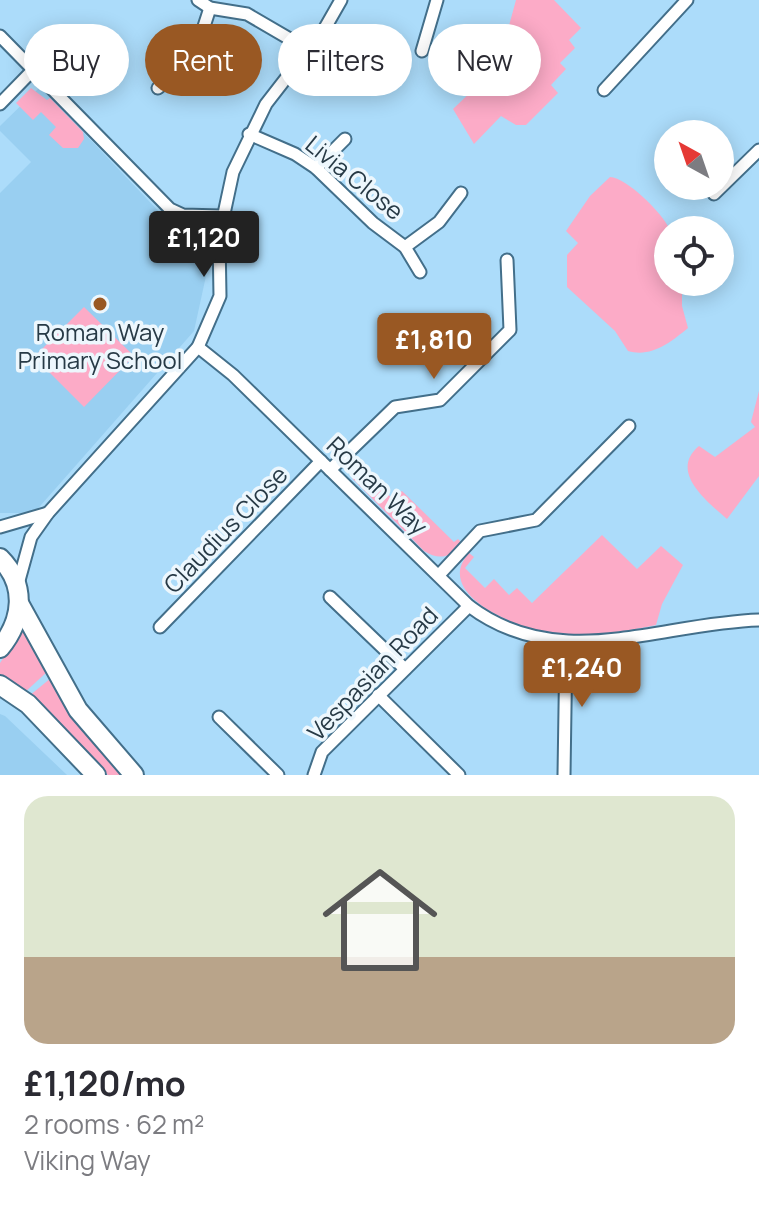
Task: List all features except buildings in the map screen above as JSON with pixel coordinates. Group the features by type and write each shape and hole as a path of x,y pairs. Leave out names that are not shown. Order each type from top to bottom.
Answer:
{"main road":[{"path":"0,558 78,710 134,775"},
{"path":"0,648 14,627 19,595"},
{"path":"0,685 28,704 96,775"}],"street":[{"path":"198,0 210,8 247,14 278,32"},
{"path":"247,14 251,0"},
{"path":"327,24 341,0"},
{"path":"422,51 437,0"},
{"path":"604,90 687,0"},
{"path":"206,24 210,8"},
{"path":"0,36 24,61"},
{"path":"0,104 24,79"},
{"path":"19,595 31,537 48,513 198,347 220,296 221,216 233,172 249,134 278,92"},
{"path":"59,96 170,209 183,215 221,216"},
{"name":"Livia Close","path":"249,134 295,154 316,168 373,223 405,247 420,272"},
{"path":"316,168 345,139"},
{"path":"734,174 759,150"},
{"path":"405,247 439,222 461,193"},
{"path":"330,470 395,407 440,400 510,330 507,260"},
{"name":"Roman Way","path":"198,347 233,375 469,606 512,631 566,643 597,643 759,620"},
{"path":"439,575 480,531 536,520 629,426"},
{"name":"Claudius Close","path":"160,627 321,461"},
{"path":"0,527 48,513"},
{"path":"330,597 405,669"},
{"name":"Vespasian Road","path":"314,775 322,752 469,606"},
{"path":"564,775 566,643"},
{"path":"378,695 459,775"},
{"path":"219,717 278,775"}],"shaded area":[{"path":"516,0 554,0 581,28 569,40 575,48 560,63 566,69 551,85 558,93 526,125 516,125 501,116 474,144 453,109 467,96 541,96 541,24 509,24"},
{"path":"24,95 50,98 83,132 84,139 78,148 63,148 49,135 56,127 41,112 33,120 16,103"},
{"name":"Roman Way Primary School","path":"31,96 49,96 168,221 189,230 207,244 206,276 194,331 34,513 0,513 0,193 31,162 0,131 0,126"},
{"path":"610,177 634,190 660,216 654,216 654,296 682,296 688,328 668,343 645,352 628,351 615,331 567,287 567,255 578,243 566,231 590,196"},
{"path":"84,307 134,356 84,407 34,357"},
{"path":"759,391 759,476 727,519 694,486 688,466 699,446 715,457 755,427 751,422"},
{"path":"360,470 392,498 402,491 454,542 458,539 463,544 445,556 424,551 352,478"},
{"path":"602,535 637,569 661,546 683,565 662,604 656,625 591,635 537,630 519,625 484,607 461,582 461,568 469,553 474,557 465,568 485,588 494,579 509,595 517,588 532,603"},
{"path":"25,625 48,671 24,693 0,681 0,663"},
{"path":"51,678 75,723 124,775 108,775 29,696"},
{"path":"0,714 5,716 67,775 0,775"}],"place":[{"name":"Roman Way Primary School","path":"100,304"}]}
